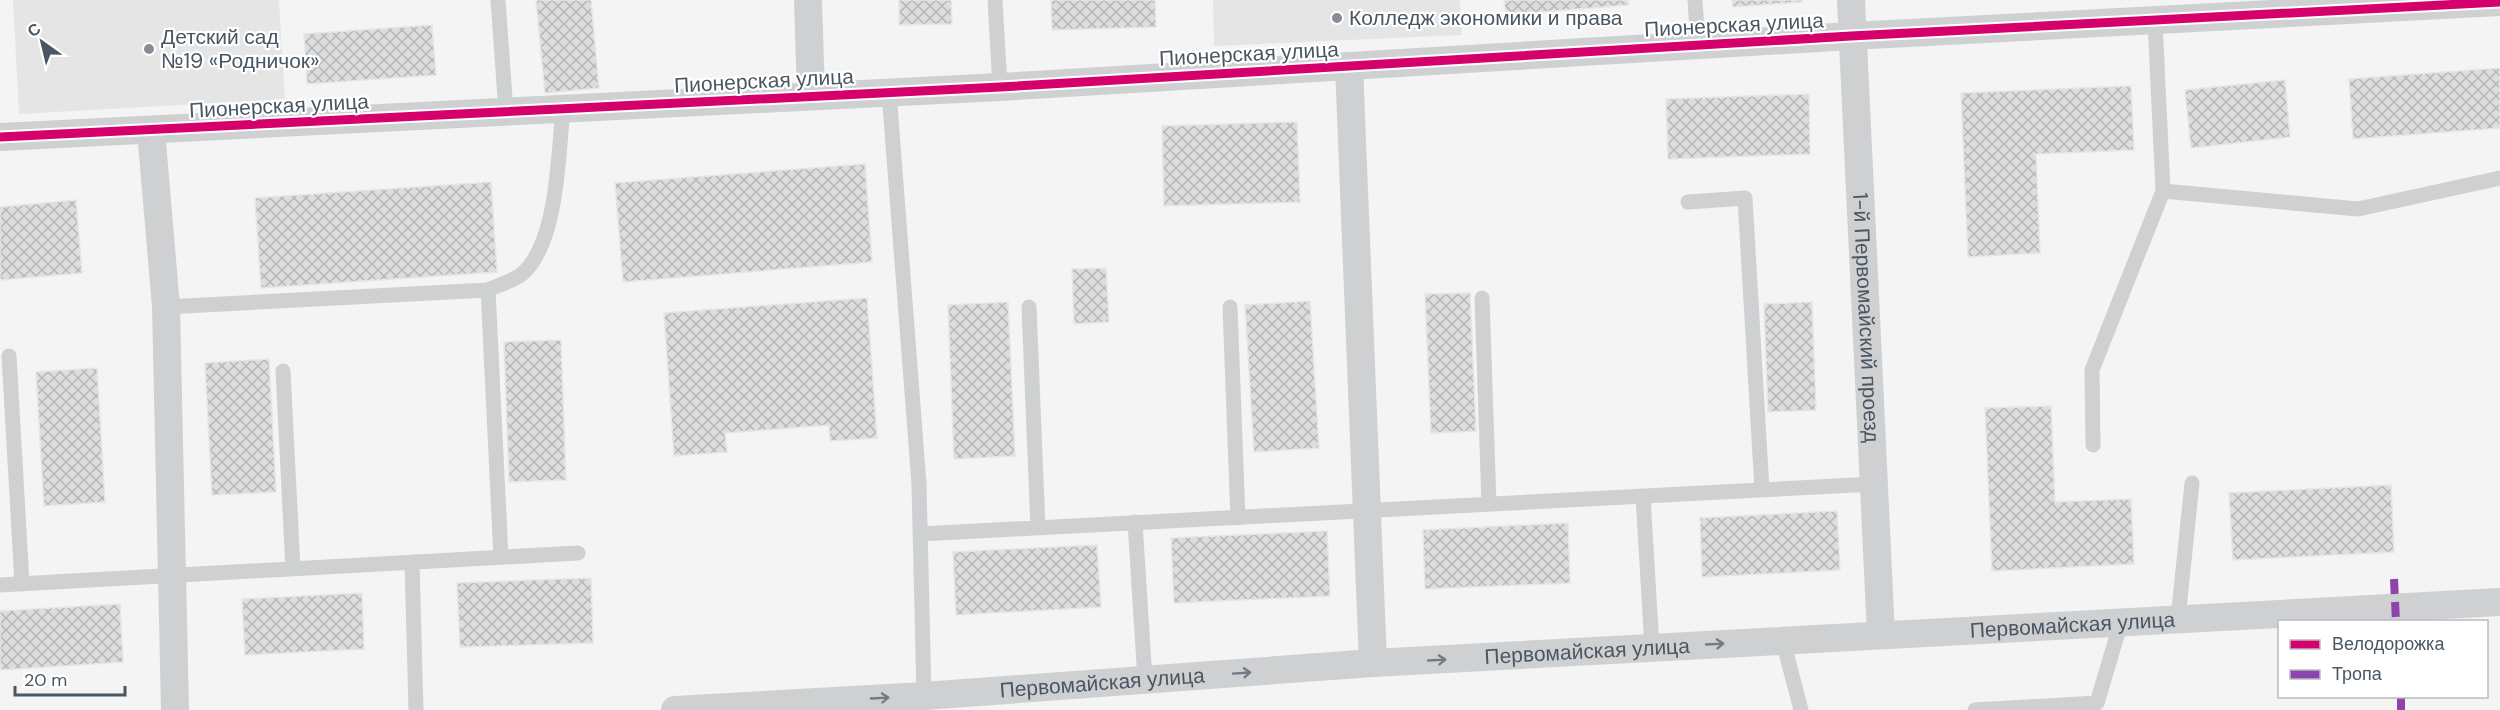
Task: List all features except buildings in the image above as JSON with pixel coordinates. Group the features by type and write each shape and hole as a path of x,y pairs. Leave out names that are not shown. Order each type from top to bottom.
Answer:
{"street":[{"path":"808,0 811,96"},
{"name":"1-й Первомайский проезд","path":"1851,0 1881,635"},
{"name":"Пионерская улица","path":"0,137 1000,87 1851,36 2500,2"},
{"path":"1349,66 1373,663"},
{"path":"150,131 166,307 175,710"},
{"name":"Первомайская улица","path":"675,710 924,696 1373,663 2500,602"}],"lane":[{"path":"498,0 506,112"},
{"path":"995,0 1000,87"},
{"path":"1695,0 1698,45"},
{"path":"2093,446 2092,370 2163,191 2156,20"},
{"path":"889,92 919,484 924,696"},
{"path":"166,307 488,290 521,274 540,249 550,222 563,109"},
{"path":"2163,191 2358,209 2500,178"},
{"path":"1688,202 1744,198 1762,490"},
{"path":"488,290 501,557"},
{"path":"1482,298 1489,504"},
{"path":"1029,307 1038,528"},
{"path":"1230,307 1238,518"},
{"path":"9,356 22,584"},
{"path":"283,371 293,569"},
{"path":"2178,619 2192,483"},
{"path":"920,534 1874,484"},
{"path":"1643,496 1652,648"},
{"path":"1135,522 1145,680"},
{"path":"0,585 578,553"},
{"path":"412,562 416,710"},
{"path":"1975,710 2097,703 2121,622"},
{"path":"1783,640 1801,710"}],"shaded area":[{"name":"Детский сад №19 «Родничок»","path":"13,0 279,0 285,99 19,114"},
{"name":"Колледж экономики и права","path":"1213,0 1460,0 1462,35 1214,46"}],"marked path":[{"path":"2394,579 2396,620"},
{"path":"2401,698 2401,710"}],"cycle path":[{"path":"0,137 1000,87 1851,36 2500,2"}],"place":[{"name":"Колледж экономики и права","path":"1337,18"},
{"name":"Детский сад №19 «Родничок»","path":"149,49"}]}
